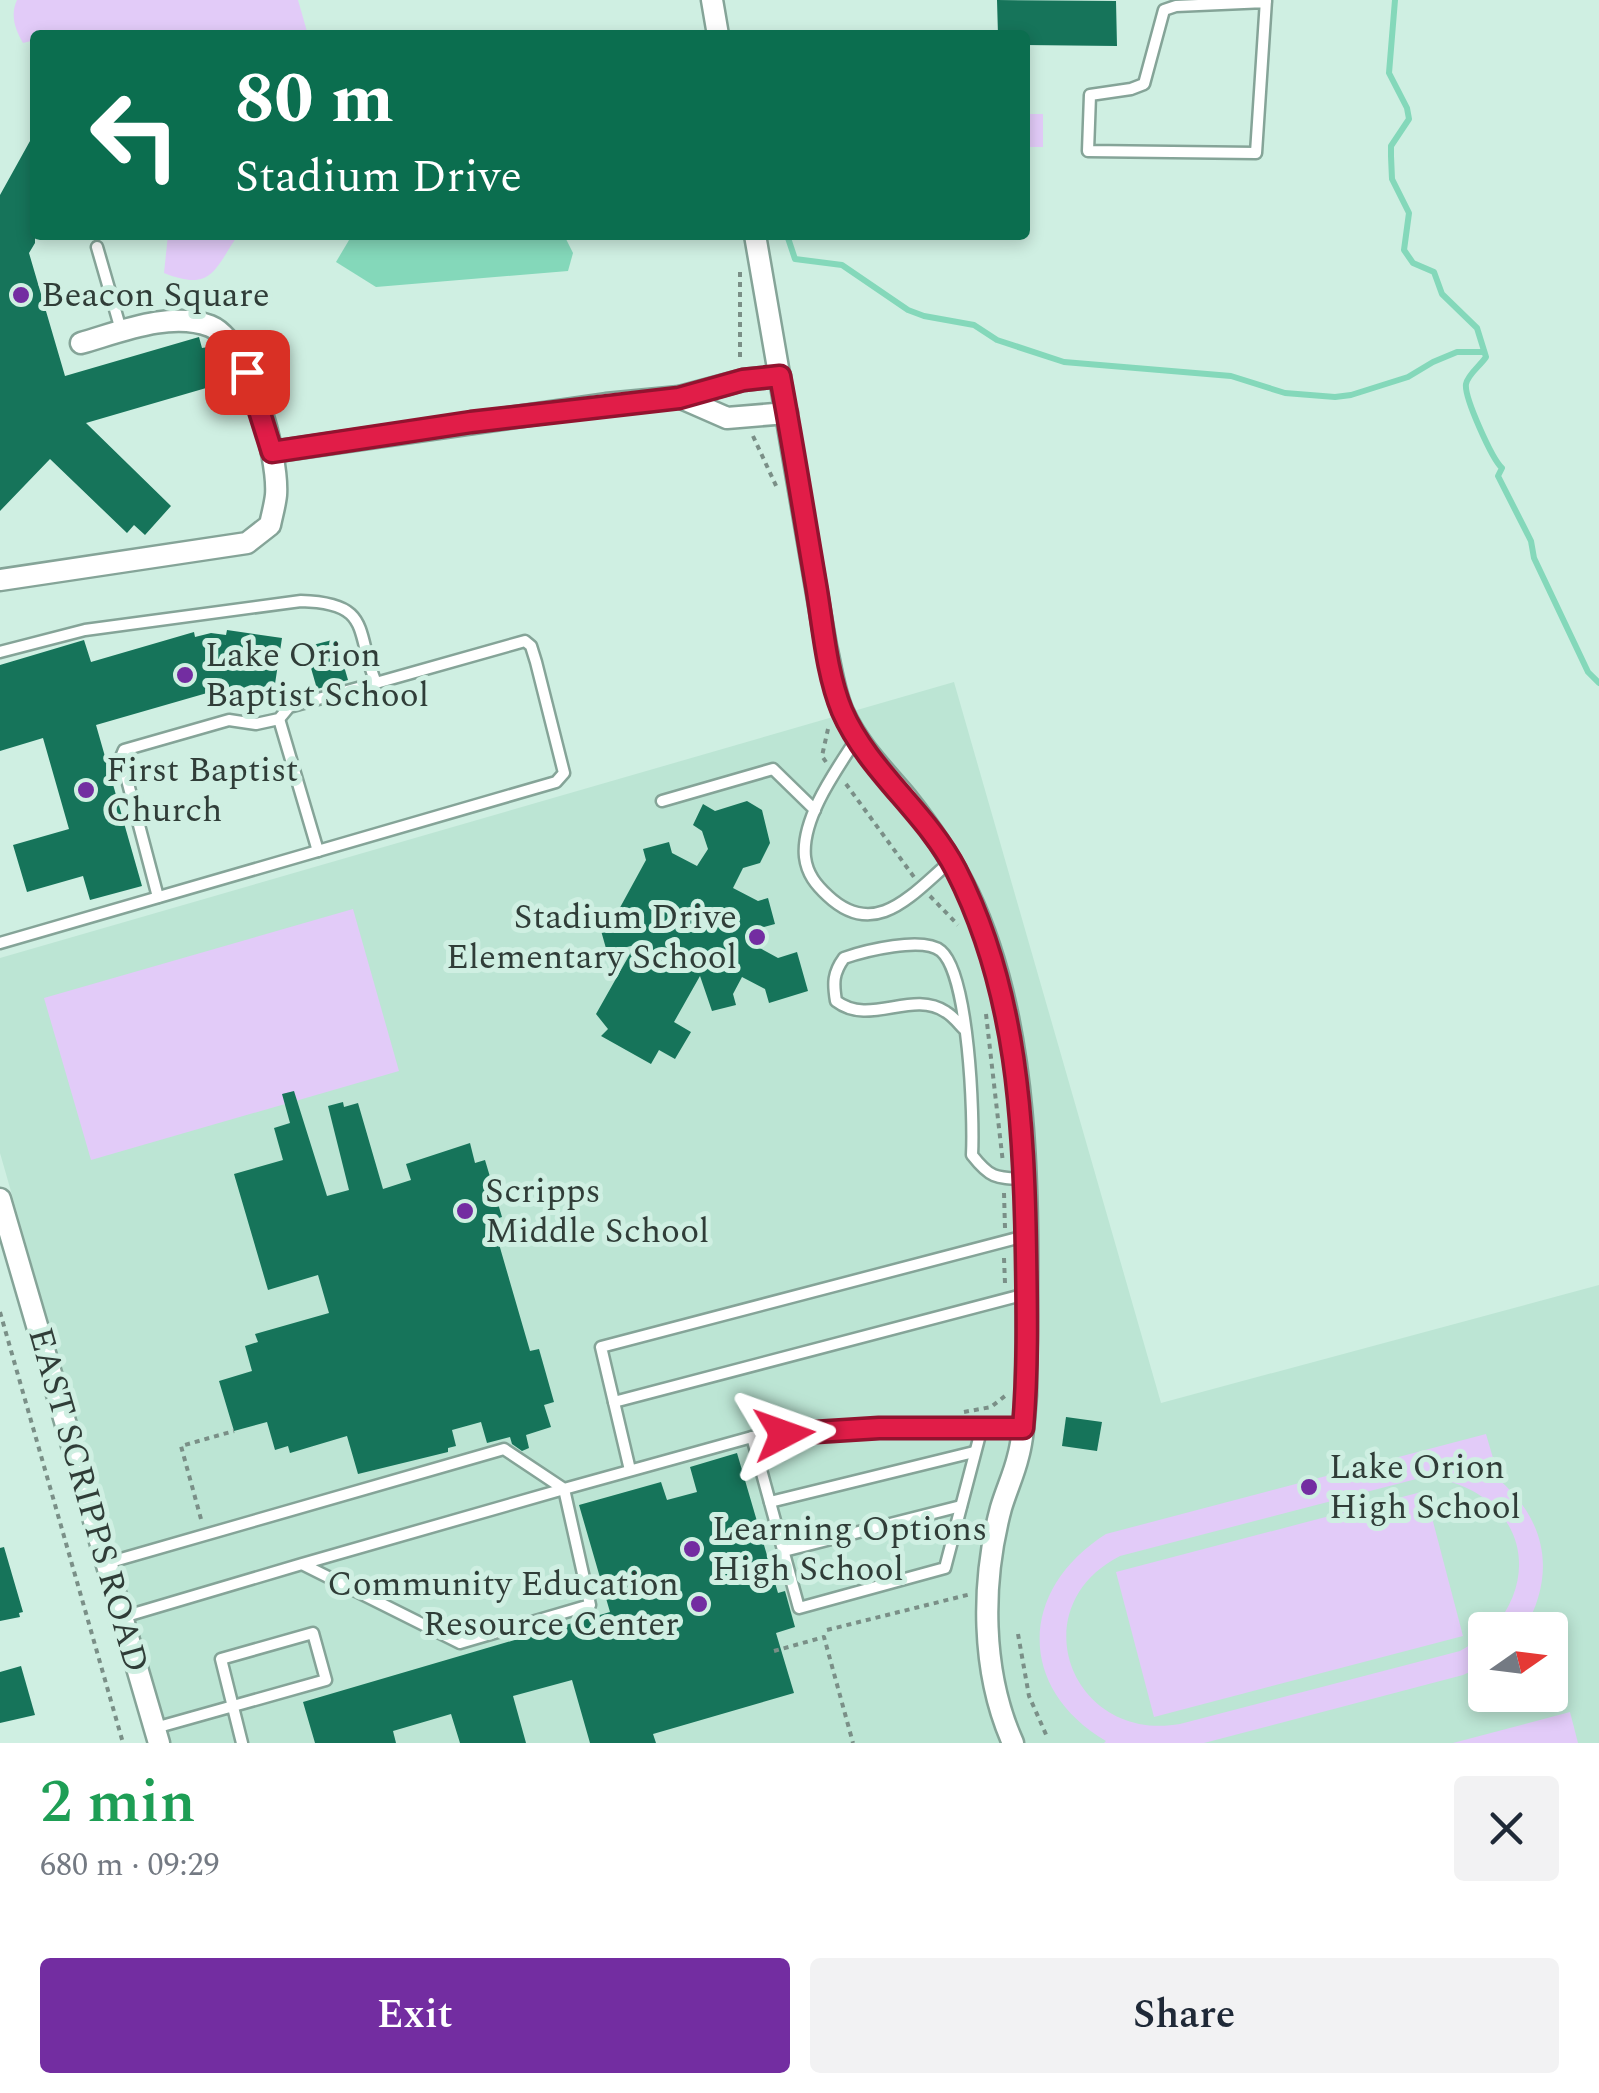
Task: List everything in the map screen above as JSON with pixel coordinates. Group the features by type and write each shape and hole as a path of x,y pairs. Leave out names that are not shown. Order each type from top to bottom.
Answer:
{"street":[{"path":"712,0 717,30"},
{"path":"755,240 826,646 842,710 951,861 980,927 1009,1022 1022,1118 1026,1236 1023,1428 989,1569 989,1649 997,1696 1014,1743"},
{"path":"0,580 247,543 270,525 276,494 272,452 247,372 231,344 214,327 182,320 81,343"},
{"path":"272,452 569,409 679,398 743,380 780,376"},
{"path":"679,398 727,418 787,414"},
{"name":"EAST SCRIPPS ROAD","path":"0,1199 157,1739"}],"lane":[{"path":"1266,1 1256,153 1088,150 1090,95 1144,84 1164,10 1266,1"},
{"path":"97,247 122,331"},
{"path":"0,652 85,630 301,602 328,602 344,608 357,620 376,683"},
{"path":"0,943 556,782 564,772 531,646 525,641 289,707 280,719 256,724 228,720 124,750 121,757 158,897"},
{"path":"280,719 318,851"},
{"path":"858,737 815,810 804,856 813,882 839,906 868,916 899,906 951,861"},
{"path":"662,801 773,769 815,810"},
{"path":"964,1029 945,1010 918,1004 875,1012 848,1010 836,1001 836,968 844,958 858,953 898,946 931,946 942,952 952,967 964,1029 974,1117 972,1155 996,1178 1024,1179"},
{"path":"630,1470 600,1347 1026,1236"},
{"path":"614,1402 1026,1294"},
{"path":"752,1437 800,1608 946,1568 982,1427"},
{"path":"123,1616 752,1437 879,1428 1023,1428"},
{"path":"107,1563 504,1449 564,1490 590,1605 460,1644 302,1564"},
{"path":"770,1502 974,1452"},
{"path":"784,1551 960,1506"},
{"path":"157,1739 234,1706 326,1680 313,1632 221,1659 234,1706 242,1743"}],"path":[{"path":"740,271 740,358"},
{"path":"0,1312 123,1743"},
{"path":"202,1522 181,1446 234,1432"},
{"path":"827,1630 971,1594"},
{"path":"1018,1634 1029,1696 1048,1739"},
{"path":"774,1651 824,1637 852,1743"}],"shaded area":[{"path":"17,0 298,0 307,30 30,30 30,41 23,43 14,11"},
{"path":"1030,114 1043,114 1043,147 1030,147"},
{"path":"167,240 235,240 217,267 202,279 164,273"},
{"path":"349,240 566,240 573,253 568,271 376,287 336,262"},
{"path":"954,682 1161,1403 1599,1285 1599,1743 169,1743 0,1153 0,958"},
{"path":"353,909 399,1071 91,1160 44,998"},
{"path":"1486,1434 1493,1458 1477,1463 1516,1497 1529,1516 1543,1558 1542,1581 1533,1612 1504,1612 1518,1579 1518,1554 1512,1531 1479,1494 1454,1483 1424,1477 1120,1556 1089,1579 1072,1606 1066,1637 1072,1666 1087,1693 1111,1713 1142,1724 1180,1724 1468,1646 1468,1673 1204,1743 1104,1743 1056,1694 1044,1667 1040,1638 1044,1610 1057,1582 1077,1557 1106,1534"},
{"path":"1425,1491 1463,1636 1154,1717 1116,1572"},
{"path":"1570,1712 1578,1743 1453,1743"}],"building":[{"path":"997,0 1116,1 1117,46 1030,45 1030,30 998,30"},
{"name":"Beacon Square","path":"30,141 30,240 35,243 29,253 65,376 199,337 202,348 214,346 220,364 207,367 213,386 86,423 171,506 145,535 134,525 127,533 50,459 0,511 0,195"},
{"name":"First Baptist Church","path":"227,630 282,638 273,697 214,691 96,725 142,886 90,900 83,876 27,892 13,845 69,829 43,738 0,751 0,665 84,640 91,662 194,632 195,637 226,635"},
{"path":"336,639 348,680 317,689 305,647"},
{"path":"747,801 762,810 770,843 760,863 743,868 733,888 758,901 768,898 775,924 764,927 756,946 778,958 797,952 808,991 769,1003 765,989 742,977 733,994 736,1005 712,1011 700,976 674,1022 691,1032 675,1059 659,1050 651,1064 601,1036 608,1029 596,1014 635,945 607,952 600,927 611,924 646,860 643,849 669,842 672,853 697,866 708,849 702,831 693,825 703,804 715,811"},
{"name":"Scripps Middle School","path":"294,1091 327,1196 349,1190 328,1106 343,1102 344,1107 358,1103 383,1189 411,1180 406,1164 470,1143 475,1163 485,1160 502,1217 492,1220 530,1351 539,1349 554,1402 544,1405 551,1427 526,1435 529,1448 522,1451 512,1444 510,1437 487,1443 481,1422 452,1430 456,1446 448,1448 448,1452 358,1474 347,1436 290,1453 288,1446 275,1450 267,1422 234,1431 219,1381 252,1371 245,1346 258,1342 255,1334 329,1313 318,1275 268,1290 234,1174 283,1160 274,1128 290,1123 282,1094"},
{"path":"1066,1417 1102,1422 1097,1451 1062,1446"},
{"name":"Community Education Resource Center","path":"737,1453 778,1593 785,1591 795,1627 776,1633 794,1693 653,1734 656,1743 590,1743 572,1680 513,1696 526,1743 460,1743 451,1714 393,1731 396,1743 315,1743 303,1702 610,1612 579,1505 661,1482 667,1500 697,1492 690,1467"},
{"path":"4,1547 23,1612 20,1617 0,1621 0,1548"},
{"path":"21,1666 35,1715 0,1723 0,1672"}],"waterway":[{"path":"1395,0 1389,73 1409,119 1391,146 1392,179 1409,213 1404,250 1413,263 1434,272 1442,294 1477,328 1486,357 1467,380 1469,401 1502,468 1498,476 1531,541 1534,558 1588,672 1599,683"},
{"path":"789,240 795,259 842,265 908,310 974,325 997,340 1064,362 1231,376 1285,393 1335,397 1408,377 1457,352 1482,352"}],"place":[{"name":"Beacon Square","path":"21,295"},
{"name":"Lake Orion Baptist School","path":"185,675"},
{"name":"First Baptist Church","path":"86,790"},
{"name":"Stadium Drive Elementary School","path":"757,937"},
{"name":"Scripps Middle School","path":"465,1211"},
{"name":"Lake Orion High School","path":"1309,1487"},
{"name":"Learning Options High School","path":"692,1549"},
{"name":"Community Education Resource Center","path":"699,1604"}],"route":[{"path":"247,372 272,452 606,404 679,398 743,380 780,376 826,646 842,710 866,751 944,848 969,896 1000,990 1009,1022 1022,1118 1026,1236 1023,1428 879,1428 784,1434"}]}
